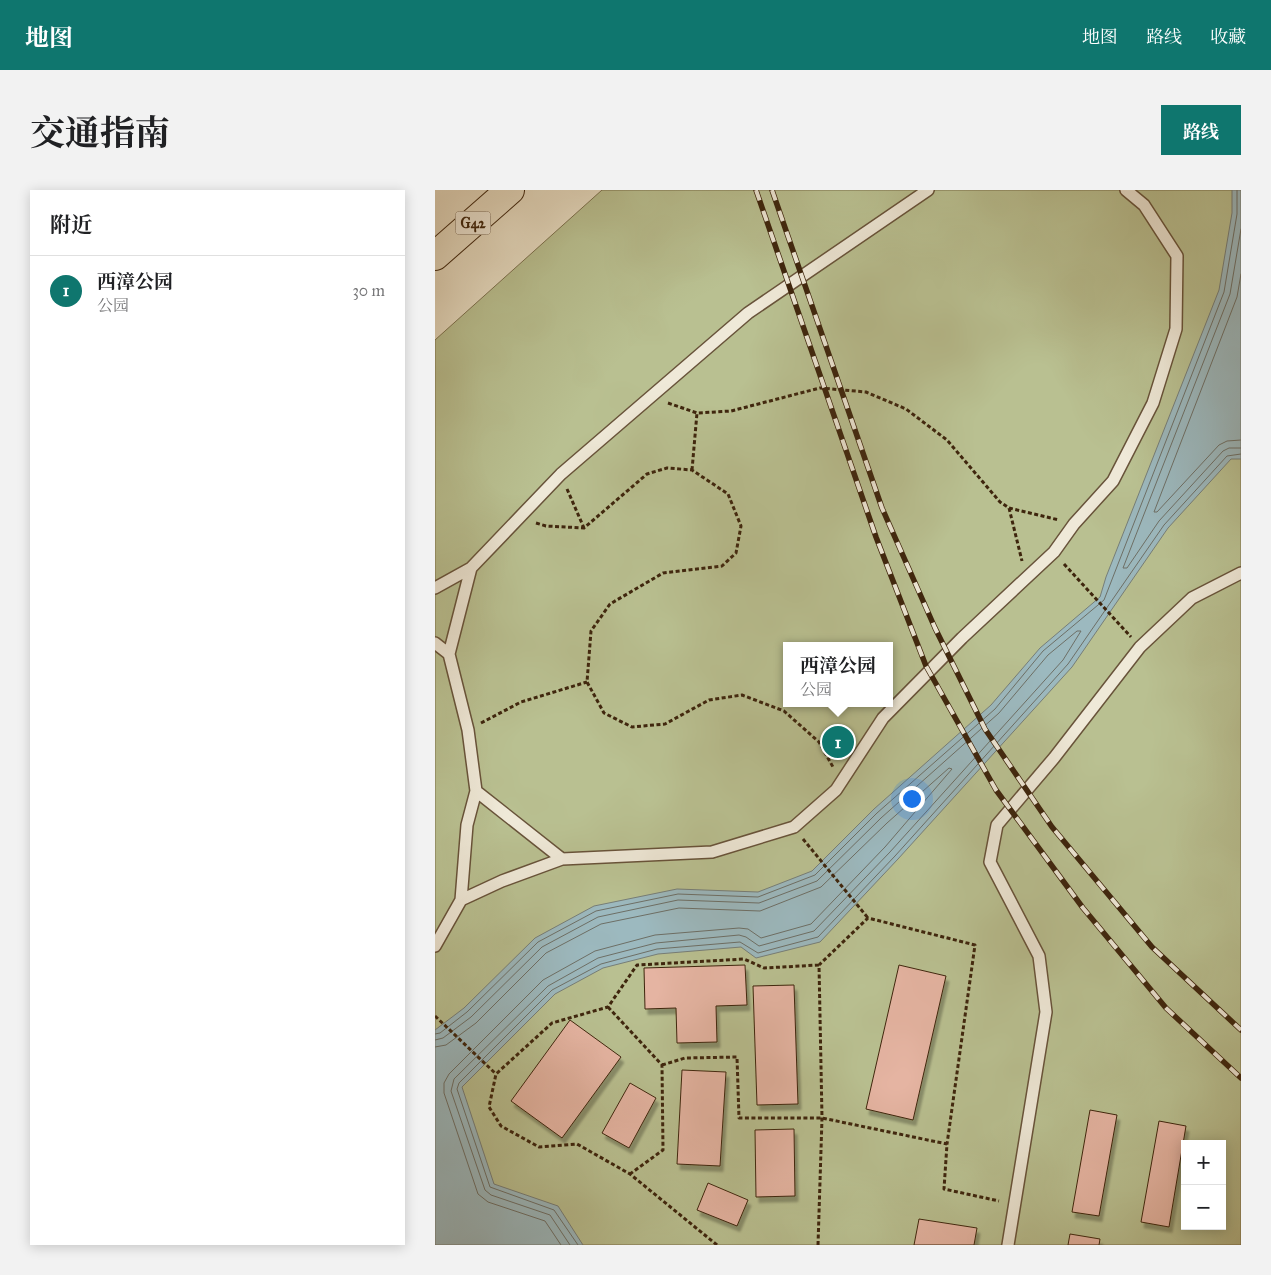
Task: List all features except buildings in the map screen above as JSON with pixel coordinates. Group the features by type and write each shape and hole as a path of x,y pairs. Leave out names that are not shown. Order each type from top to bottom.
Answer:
{"highway":[{"name":"G42","path":"435,256 510,190"}],"lane":[{"path":"435,588 471,568 520,514 561,474 748,313 928,190"},
{"path":"461,900 502,881 562,859 713,852 794,827 836,790 883,718 1026,577 1054,552 1074,524 1113,481 1153,403 1176,329 1177,256 1143,205 1126,190"},
{"path":"435,946 461,900 467,825 476,791 468,730 449,654 471,568"},
{"path":"1008,1245 1046,1012 1039,956 990,862 997,825 1054,758 1140,647 1192,598 1241,573"},
{"path":"435,643 449,654"},
{"path":"476,791 562,859"}],"path":[{"path":"649,397 697,413 731,411 820,388 866,392 906,409 947,440 1000,502 1009,508 1074,524"},
{"path":"692,470 697,413"},
{"path":"520,514 535,523 546,526 583,528 647,474 667,468 692,470 728,494 741,526 736,553 722,566 663,573 610,604 591,631 587,682 604,713 632,728 665,724 709,700 742,694 784,711 819,742 842,783"},
{"path":"561,474 583,528"},
{"path":"1009,508 1026,577"},
{"path":"1069,569 1119,624"},
{"path":"468,730 521,702 587,682"},
{"path":"811,850 868,918 975,945 947,1144 943,1189 1015,1205"},
{"path":"717,1245 631,1174 577,1144 539,1147 501,1126 489,1107 496,1074 552,1024 608,1007 637,965 744,959 764,968 819,965 868,918"},
{"path":"818,1245 822,1118 819,965"},
{"path":"608,1007 662,1065 663,1150 631,1174"},
{"path":"435,1016 496,1074"},
{"path":"662,1065 685,1058 737,1057 739,1118 822,1118 947,1144"}],"green space":[{"path":"602,190 1241,190 1241,1245 435,1245 435,340"}],"water":[{"path":"1232,190 1241,190 1241,459 1231,459 1168,528 1072,667 820,942 756,958 741,947 658,954 603,968 555,994 462,1087 494,1184 558,1206 583,1245 435,1245 435,1030 464,1008 535,938 594,906 677,889 758,892 812,871 874,809 991,705 1040,648 1100,597 1106,577 1219,290 1232,213"}],"railway":[{"path":"756,190 876,537 926,666 996,790 1083,908 1166,1008 1241,1078"},
{"path":"772,190 882,508 935,628 985,729 1052,827 1152,947 1241,1030"}],"place":[{"name":"西漳公园","path":"838,742"}]}
